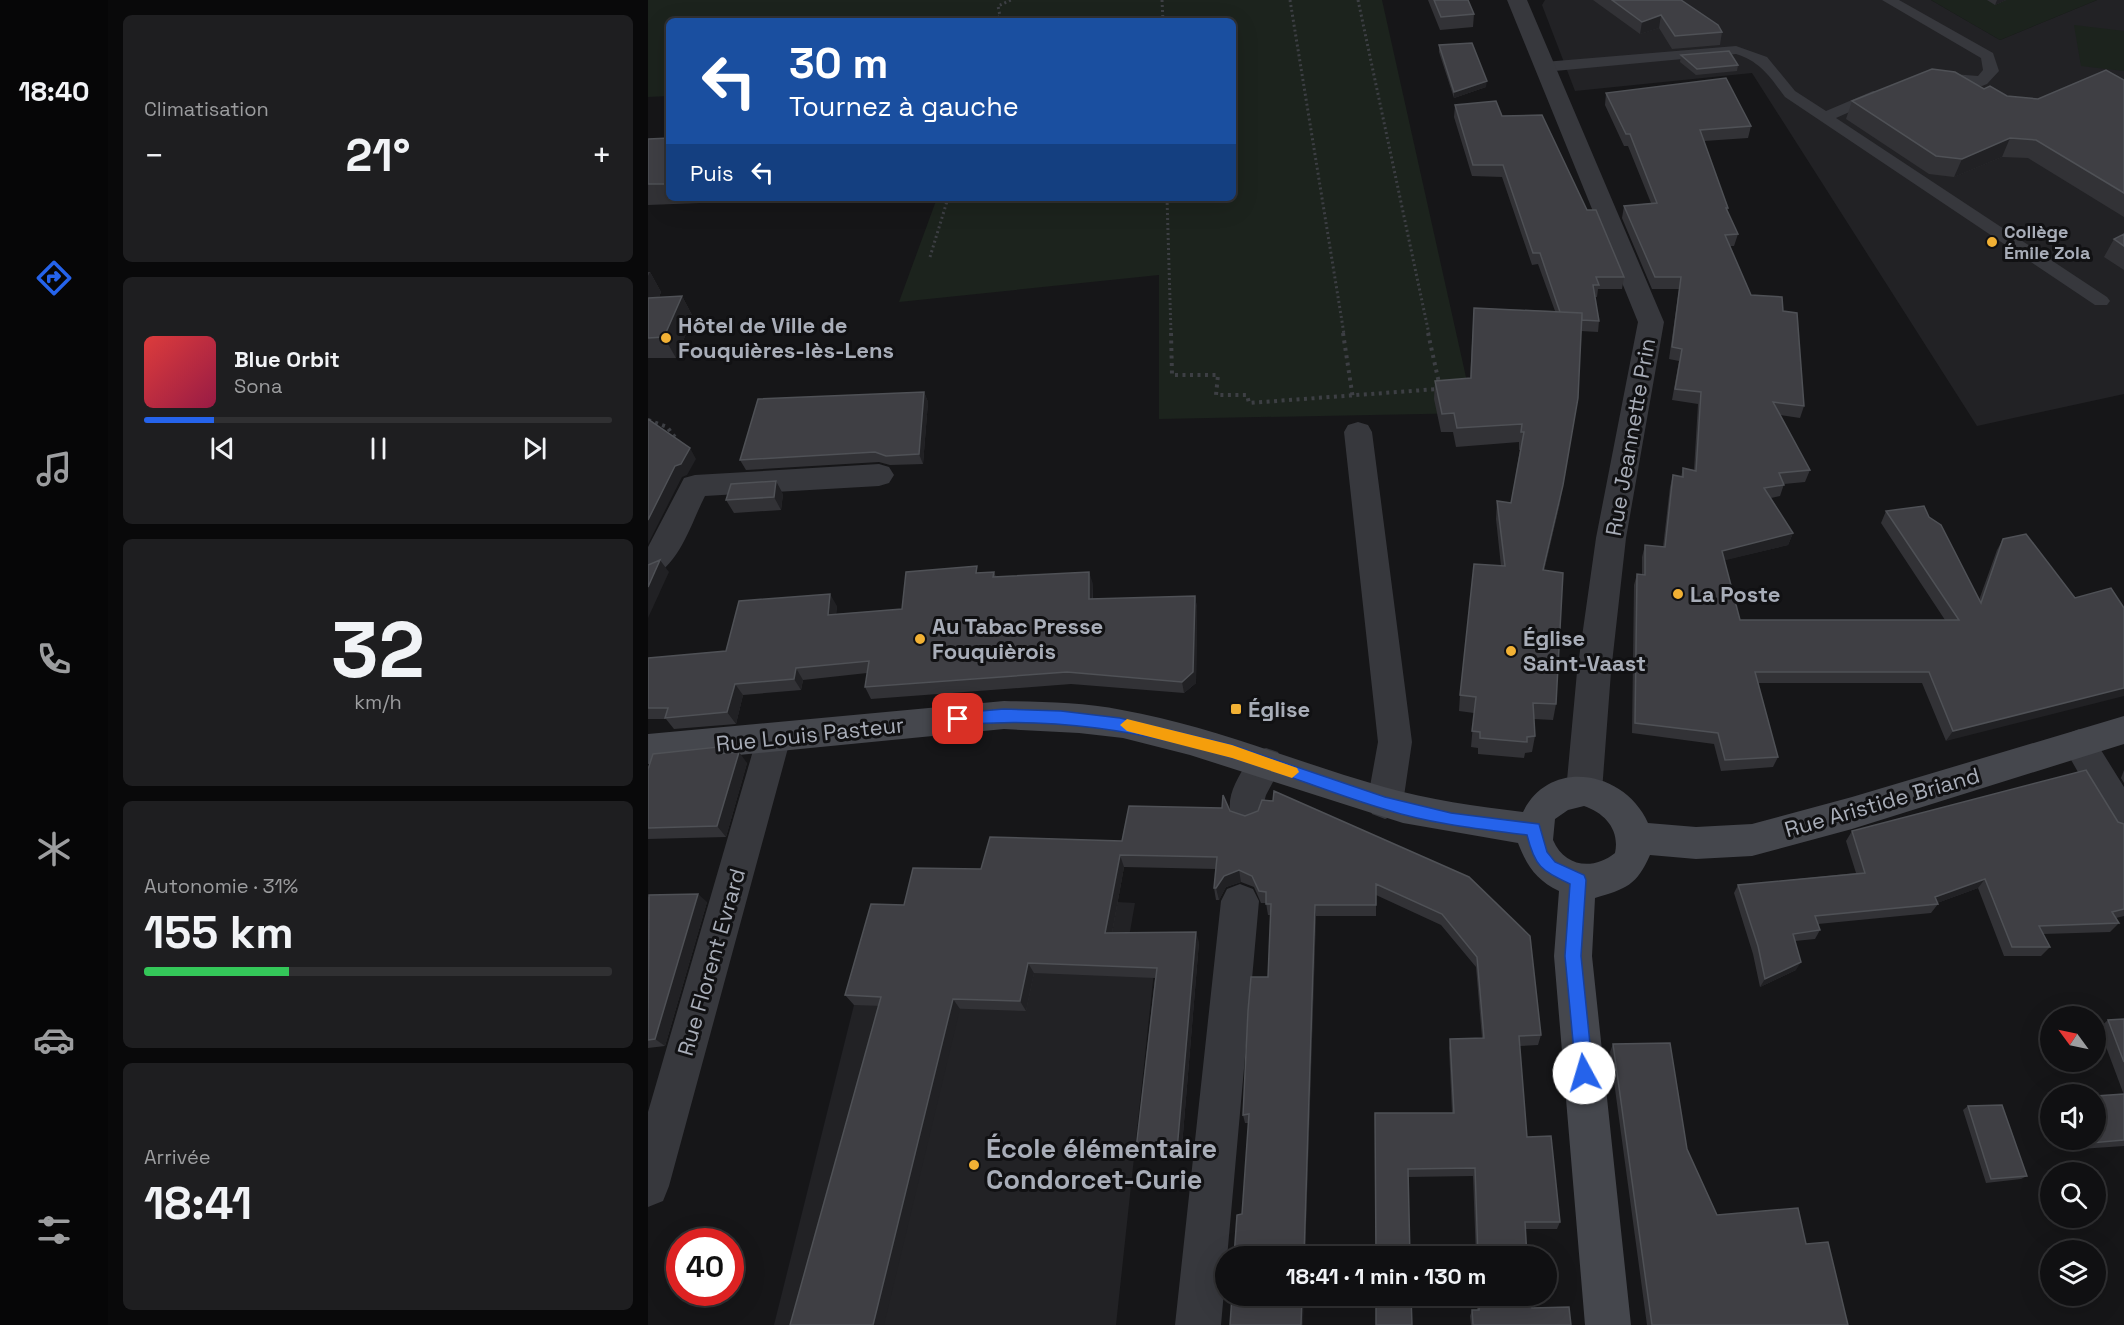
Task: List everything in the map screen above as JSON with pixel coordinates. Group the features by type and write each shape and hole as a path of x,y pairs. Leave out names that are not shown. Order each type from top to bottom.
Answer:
{"street":[{"name":"Rue Jeannette Prin","path":"1517,0 1651,322 1611,538 1594,672 1584,791"},
{"path":"1358,432 1395,742 1385,803"},
{"path":"648,566 661,553 695,486 879,475"},
{"name":"Rue Louis Pasteur","path":"648,749 1004,715 1061,717 1120,724 1168,734 1266,763 1385,803 1451,819 1533,829"},
{"name":"Rue Aristide Briand","path":"1635,838 1696,843 1752,840 1864,809 2124,730"},
{"name":"Rue Florent Evrard","path":"648,1186 774,737"},
{"path":"2079,744 2124,819"},
{"path":"1246,810 1249,793 1266,763"},
{"path":"1584,791 1602,796 1619,806 1627,815 1635,838 1633,853 1625,866 1612,876 1595,881 1578,880 1550,867 1540,855 1533,829 1544,805 1568,792 1584,791"},
{"path":"1578,880 1573,956 1608,1325"},
{"path":"1198,1325 1240,901"}],"lane":[{"path":"1889,0 1988,56 1991,71 1982,81 1925,78"},
{"path":"1544,67 1736,50 1754,53 1769,65 1790,94 2101,301"},
{"path":"1824,117 1894,87"}],"path":[{"path":"998,18 1000,16 998,6 1011,0"},
{"path":"1162,0 1163,18"},
{"path":"1290,0 1326,213 1358,432"},
{"path":"1167,201 1172,375 1218,375 1216,395 1247,395 1249,403 1440,389 1358,0"},
{"path":"930,258 947,201"},
{"path":"648,420 667,427 681,443 682,462 691,471 695,486"}],"shaded area":[{"path":"648,0 1382,0 1474,413 1159,419 1159,275 899,302 936,201 1236,201 1236,18 666,18 666,96 648,97"},
{"name":"Collège Émile Zola","path":"1545,0 1931,0 2000,40 2097,0 2124,0 2124,394 1977,426 1752,73 1575,91 1542,5"},
{"path":"1931,0 2097,0 2000,40"},
{"path":"2074,25 2124,31 2124,71 2081,66"},
{"name":"École élémentaire Condorcet-Curie","path":"1117,902 1135,903 1128,943 1157,944 1116,1325 774,1325 854,1005 880,915"}],"building":[{"path":"1434,0 1468,0 1474,14 1441,17"},
{"path":"1612,0 1681,0 1718,25 1722,32 1675,36 1661,15 1642,22"},
{"path":"1472,43 1487,81 1454,92 1439,45"},
{"path":"1729,51 1738,65 1697,69 1681,55"},
{"path":"1932,69 1955,72 1984,89 1990,86 2007,96 2038,99 2106,70 2124,80 2124,193 2036,140 2010,138 1962,159 1936,156 1852,101"},
{"path":"1726,78 1751,126 1700,130 1728,208 1726,208 1738,234 1725,235 1751,295 1782,297 1783,311 1797,313 1804,406 1773,402 1810,470 1779,473 1784,485 1764,488 1793,533 1722,551 1740,620 1959,620 1886,511 1924,506 1929,517 1941,525 1981,603 2003,539 2026,534 2075,598 2111,588 2124,608 2124,688 1953,731 1929,672 1755,672 1778,757 1725,760 1718,733 1635,723 1637,574 1645,575 1645,545 1665,547 1673,475 1683,477 1683,468 1696,471 1701,392 1675,389 1682,349 1672,347 1681,277 1655,277 1624,206 1657,203 1630,134 1626,134 1606,93"},
{"path":"1496,101 1502,116 1542,115 1587,210 1596,210 1624,277 1596,277 1599,285 1593,285 1599,321 1582,320 1582,313 1560,312 1540,253 1533,253 1503,165 1473,165 1455,105"},
{"path":"666,138 666,184 648,184 648,139"},
{"path":"2124,234 2124,246 2114,239"},
{"path":"682,296 664,337 648,338 648,298"},
{"path":"1474,308 1582,313 1578,398 1563,485 1543,570 1563,573 1556,704 1533,703 1535,736 1527,737 1527,742 1480,738 1480,732 1472,731 1476,697 1460,695 1474,564 1505,566 1497,501 1511,503 1524,432 1521,432 1522,424 1457,428 1454,413 1442,414 1435,381 1471,378"},
{"path":"924,392 919,454 886,456 875,452 740,460 758,399"},
{"path":"648,419 690,448 681,464 675,466 648,520"},
{"path":"776,481 774,497 726,500 731,484"},
{"path":"660,560 648,587 648,565"},
{"path":"977,566 976,573 994,572 993,577 1089,572 1089,599 1195,596 1193,672 1182,682 1067,672 865,687 869,661 796,668 794,679 735,684 727,712 665,718 668,708 648,708 648,658 726,651 739,601 830,594 828,615 902,609 906,572"},
{"path":"718,747 717,754 739,752 717,826 648,828 648,769 653,754"},
{"path":"2086,770 2118,822 2124,824 2124,909 2112,912 2119,923 2039,926 2050,947 2012,947 1985,879 1935,897 1938,904 1815,916 1820,930 1793,934 1801,962 1765,979 1758,946 1738,885 1865,873 1852,831"},
{"path":"1274,791 1469,877 1530,936 1541,1035 1519,1036 1527,1137 1551,1136 1560,1222 1525,1222 1526,1246 1478,1246 1475,1168 1408,1169 1410,1246 1376,1246 1375,1113 1454,1113 1450,1039 1484,1038 1477,957 1442,914 1376,884 1376,905 1315,905 1304,1246 1235,1246 1237,1215 1242,1214 1249,1114 1243,1115 1251,977 1268,977 1271,904 1266,904 1266,892 1259,891 1252,876 1239,870 1224,876 1214,888 1217,857 1120,855 1105,933 1196,932 1177,1150 1136,1149 1157,968 1028,963 1020,1001 953,999 873,1325 790,1325 881,997 845,995 871,904 904,905 913,868 981,869 990,837 1122,841 1129,806 1222,808 1223,795 1230,811 1245,816 1258,811 1262,800 1273,801"},
{"path":"698,894 655,1039 648,1040 649,895"},
{"path":"2124,1019 2124,1062 2108,1020"},
{"path":"1670,1043 1687,1149 1717,1215 1798,1208 1806,1244 1828,1242 1848,1325 1652,1325 1613,1044"},
{"path":"2124,1094 2124,1140 2106,1142 2106,1095"},
{"path":"2002,1105 2027,1176 1991,1179 1968,1106"},
{"path":"1231,1306 1302,1306 1301,1325 1230,1325"},
{"path":"1376,1306 1411,1306 1412,1325 1376,1325"},
{"path":"1479,1306 1569,1307 1571,1325 1473,1325 1472,1310 1479,1310"}],"slow traffic":[{"path":"1127,725 1232,752 1292,772"}],"place":[{"name":"Collège Émile Zola","path":"1992,242"},
{"name":"Hôtel de Ville de Fouquières-lès-Lens","path":"666,338"},
{"name":"La Poste","path":"1678,594"},
{"name":"Au Tabac Presse Fouquièrois","path":"920,639"},
{"name":"Église Saint-Vaast","path":"1511,651"},
{"name":"Église","path":"1236,709"},
{"name":"École élémentaire Condorcet-Curie","path":"974,1165"}],"route":[{"path":"958,719 1004,715 1061,717 1120,724 1168,734 1232,752 1385,803 1451,819 1533,829 1534,842 1540,855 1550,867 1578,880 1573,956 1584,1073"}]}
